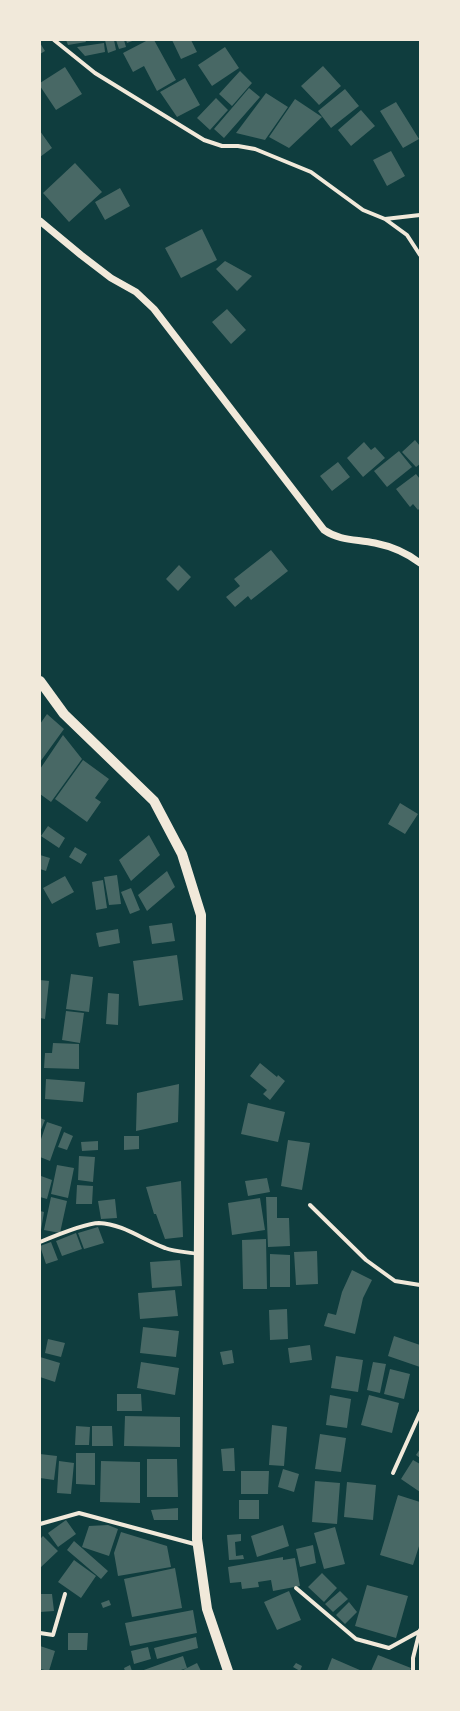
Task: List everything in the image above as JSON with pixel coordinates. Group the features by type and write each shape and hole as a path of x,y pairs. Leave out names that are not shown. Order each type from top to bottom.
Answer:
{"main road":[{"path":"40,681 64,714 154,802 182,854 201,915 198,1545 207,1609 228,1671"}],"street":[{"path":"54,40 95,73 204,140 222,146 238,146 255,149 311,172 363,210 385,219 407,235 420,255"},
{"path":"385,219 420,215"},
{"path":"40,221 111,278 136,292 154,309 324,530 332,536 375,543 394,549 413,557 420,563"},
{"path":"310,1205 366,1260 395,1281 420,1285"},
{"path":"40,1242 81,1227 98,1223 124,1229 145,1237 166,1248 199,1254"},
{"path":"393,1473 420,1413"},
{"path":"40,1524 79,1513 198,1545"},
{"path":"296,1588 356,1639 389,1648 420,1630"},
{"path":"40,1633 53,1635 65,1594"},
{"path":"413,1671 413,1658 420,1630"}],"building":[{"path":"66,40 85,40 86,42 68,45"},
{"path":"105,40 114,40 116,50 108,53"},
{"path":"116,40 124,40 126,47 119,49"},
{"path":"126,40 135,40 127,43"},
{"path":"148,40 154,40 176,80 157,91 144,66 133,72 123,53"},
{"path":"172,40 191,40 197,52 181,59"},
{"path":"40,43 45,51 40,54"},
{"path":"104,43 105,52 85,56 77,47"},
{"path":"225,47 239,68 212,86 198,65"},
{"path":"323,66 341,86 319,105 301,86"},
{"path":"65,67 82,94 56,110 40,86 40,83"},
{"path":"240,71 252,83 232,106 219,94"},
{"path":"185,78 200,105 177,117 160,92"},
{"path":"249,88 260,97 224,138 214,129"},
{"path":"345,89 359,106 331,128 318,111"},
{"path":"266,93 288,107 265,140 236,133"},
{"path":"216,98 228,110 210,130 197,118"},
{"path":"295,99 322,117 289,148 269,137"},
{"path":"396,102 419,139 403,148 380,111"},
{"path":"361,110 375,126 351,146 338,130"},
{"path":"40,131 52,148 40,157"},
{"path":"391,151 405,176 387,186 373,160"},
{"path":"75,163 102,192 69,222 43,193"},
{"path":"120,188 130,206 105,220 95,202"},
{"path":"202,229 217,260 181,278 165,248"},
{"path":"225,261 252,276 237,291 216,269"},
{"path":"227,309 246,330 231,344 212,322"},
{"path":"415,440 420,446 420,464 416,467 402,452"},
{"path":"364,442 371,450 375,447 385,458 363,477 347,458"},
{"path":"399,451 412,467 387,487 374,471"},
{"path":"338,462 350,477 332,491 320,476"},
{"path":"416,474 420,479 420,508 418,510 413,504 410,507 396,489"},
{"path":"271,550 288,571 251,600 248,596 235,607 226,597 240,586 234,579"},
{"path":"179,565 191,577 178,591 166,579"},
{"path":"47,714 64,729 40,762 40,724"},
{"path":"63,735 82,759 51,802 40,794 40,769"},
{"path":"83,760 109,779 95,798 101,802 87,822 55,799"},
{"path":"400,803 418,814 405,834 388,824"},
{"path":"48,826 65,838 59,848 41,836"},
{"path":"149,835 160,855 131,881 119,860"},
{"path":"75,847 87,854 81,864 69,857"},
{"path":"40,855 50,858 46,871 40,869"},
{"path":"167,871 175,887 147,911 138,895"},
{"path":"117,875 121,904 109,905 104,877"},
{"path":"65,876 74,892 52,904 43,888"},
{"path":"103,880 107,908 96,910 92,882"},
{"path":"131,888 140,910 130,914 121,892"},
{"path":"172,923 175,941 152,944 149,926"},
{"path":"118,929 120,943 99,947 96,933"},
{"path":"177,955 183,1000 139,1006 133,961"},
{"path":"71,974 93,977 89,1012 66,1009"},
{"path":"40,980 49,981 45,1019 40,1018"},
{"path":"108,993 119,994 118,1025 106,1024"},
{"path":"66,1011 84,1013 80,1043 62,1040"},
{"path":"53,1043 79,1044 79,1069 44,1068 45,1053 52,1053"},
{"path":"260,1063 277,1077 278,1075 285,1081 270,1100 263,1094 267,1090 250,1076"},
{"path":"46,1079 85,1082 83,1102 45,1099"},
{"path":"179,1084 178,1122 136,1131 137,1093"},
{"path":"248,1103 285,1112 278,1142 241,1134"},
{"path":"40,1118 45,1120 40,1132"},
{"path":"47,1122 62,1127 50,1161 40,1157 40,1142"},
{"path":"64,1132 73,1136 67,1150 58,1147"},
{"path":"124,1136 139,1136 139,1149 124,1150"},
{"path":"288,1140 310,1143 302,1190 281,1186"},
{"path":"98,1141 98,1150 82,1151 81,1142"},
{"path":"79,1156 95,1157 93,1182 78,1180"},
{"path":"57,1165 74,1168 68,1198 51,1194"},
{"path":"41,1176 52,1180 47,1199 40,1197"},
{"path":"267,1178 270,1192 248,1196 245,1181"},
{"path":"181,1181 183,1237 165,1239 156,1214 154,1214 146,1187"},
{"path":"77,1185 93,1186 92,1204 76,1204"},
{"path":"51,1197 67,1201 60,1233 44,1230"},
{"path":"266,1197 277,1197 277,1218 289,1218 290,1246 268,1247"},
{"path":"260,1198 265,1230 232,1235 228,1203"},
{"path":"115,1199 117,1218 101,1219 98,1201"},
{"path":"40,1211 44,1212 41,1230 40,1230"},
{"path":"98,1227 104,1243 84,1249 78,1233"},
{"path":"76,1233 82,1249 62,1256 56,1241"},
{"path":"266,1239 267,1289 243,1289 242,1240"},
{"path":"51,1242 58,1260 46,1264 40,1246"},
{"path":"317,1251 318,1284 296,1285 294,1252"},
{"path":"270,1254 290,1255 290,1287 270,1287"},
{"path":"180,1260 182,1286 152,1288 150,1262"},
{"path":"352,1270 372,1280 363,1298 355,1334 324,1326 328,1313 336,1315 342,1292"},
{"path":"175,1290 178,1316 140,1319 138,1293"},
{"path":"287,1309 288,1339 270,1340 269,1310"},
{"path":"143,1327 179,1331 176,1357 140,1353"},
{"path":"394,1336 420,1345 420,1367 388,1356"},
{"path":"48,1339 65,1343 61,1357 45,1353"},
{"path":"310,1345 312,1360 290,1363 288,1348"},
{"path":"232,1350 234,1363 223,1365 220,1352"},
{"path":"336,1356 363,1360 358,1392 331,1388"},
{"path":"40,1357 60,1363 55,1382 40,1377"},
{"path":"141,1362 179,1368 175,1395 137,1388"},
{"path":"373,1362 386,1364 380,1393 367,1390"},
{"path":"390,1369 410,1374 404,1399 384,1394"},
{"path":"117,1394 141,1394 142,1411 117,1411"},
{"path":"330,1395 351,1399 347,1428 326,1425"},
{"path":"369,1395 399,1403 392,1433 361,1425"},
{"path":"125,1416 180,1417 180,1447 124,1446"},
{"path":"272,1425 287,1427 284,1466 269,1465"},
{"path":"76,1426 90,1427 89,1445 75,1445"},
{"path":"92,1426 112,1426 113,1446 92,1446"},
{"path":"320,1434 346,1438 341,1472 315,1469"},
{"path":"234,1448 235,1471 223,1471 221,1449"},
{"path":"420,1449 420,1458 416,1455"},
{"path":"76,1453 95,1453 95,1485 76,1484"},
{"path":"40,1454 57,1456 54,1480 40,1478"},
{"path":"147,1459 177,1459 178,1497 147,1497"},
{"path":"413,1460 420,1464 420,1492 401,1479"},
{"path":"59,1461 74,1463 71,1494 57,1493"},
{"path":"101,1461 140,1462 140,1503 100,1502"},
{"path":"283,1469 299,1474 294,1492 278,1487"},
{"path":"241,1471 269,1471 268,1494 241,1494"},
{"path":"315,1481 340,1483 337,1524 312,1522"},
{"path":"347,1482 376,1485 373,1520 344,1517"},
{"path":"398,1495 420,1502 420,1543 413,1565 380,1555"},
{"path":"239,1500 259,1500 259,1519 239,1519"},
{"path":"178,1508 178,1520 154,1520 151,1510"},
{"path":"66,1520 76,1534 58,1547 48,1533"},
{"path":"108,1525 118,1529 109,1556 82,1547 89,1526"},
{"path":"283,1525 289,1546 257,1557 251,1536"},
{"path":"335,1527 345,1564 324,1569 314,1533"},
{"path":"121,1532 167,1546 171,1567 118,1576 114,1553"},
{"path":"241,1534 241,1541 235,1542 236,1556 243,1555 244,1559 229,1560 227,1535"},
{"path":"43,1536 58,1551 40,1568 40,1539"},
{"path":"74,1541 108,1571 101,1579 67,1550"},
{"path":"313,1545 316,1563 300,1567 296,1549"},
{"path":"283,1557 283,1560 295,1558 300,1586 273,1591 271,1580 258,1582 259,1587 242,1589 241,1582 230,1583 228,1567"},
{"path":"74,1560 96,1576 81,1598 58,1582"},
{"path":"175,1568 182,1608 132,1617 124,1579"},
{"path":"322,1573 337,1588 324,1602 308,1587"},
{"path":"367,1585 408,1596 396,1638 355,1626"},
{"path":"289,1591 301,1620 277,1630 264,1602"},
{"path":"340,1591 348,1599 333,1612 325,1604"},
{"path":"40,1594 52,1594 54,1611 40,1612"},
{"path":"109,1600 111,1605 103,1608 101,1603"},
{"path":"349,1602 357,1612 345,1624 336,1615"},
{"path":"193,1610 197,1633 130,1646 125,1623"},
{"path":"68,1633 88,1633 87,1650 68,1650"},
{"path":"196,1637 198,1648 157,1659 154,1648"},
{"path":"40,1646 55,1651 49,1671 40,1669"},
{"path":"148,1647 151,1659 134,1664 131,1651"},
{"path":"378,1655 411,1668 410,1671 371,1671"},
{"path":"183,1656 187,1668 178,1671 141,1671"},
{"path":"332,1658 362,1671 327,1671"},
{"path":"197,1663 201,1671 181,1671"},
{"path":"296,1663 302,1666 300,1671 293,1667"},
{"path":"130,1665 132,1671 125,1671 124,1668"}]}
